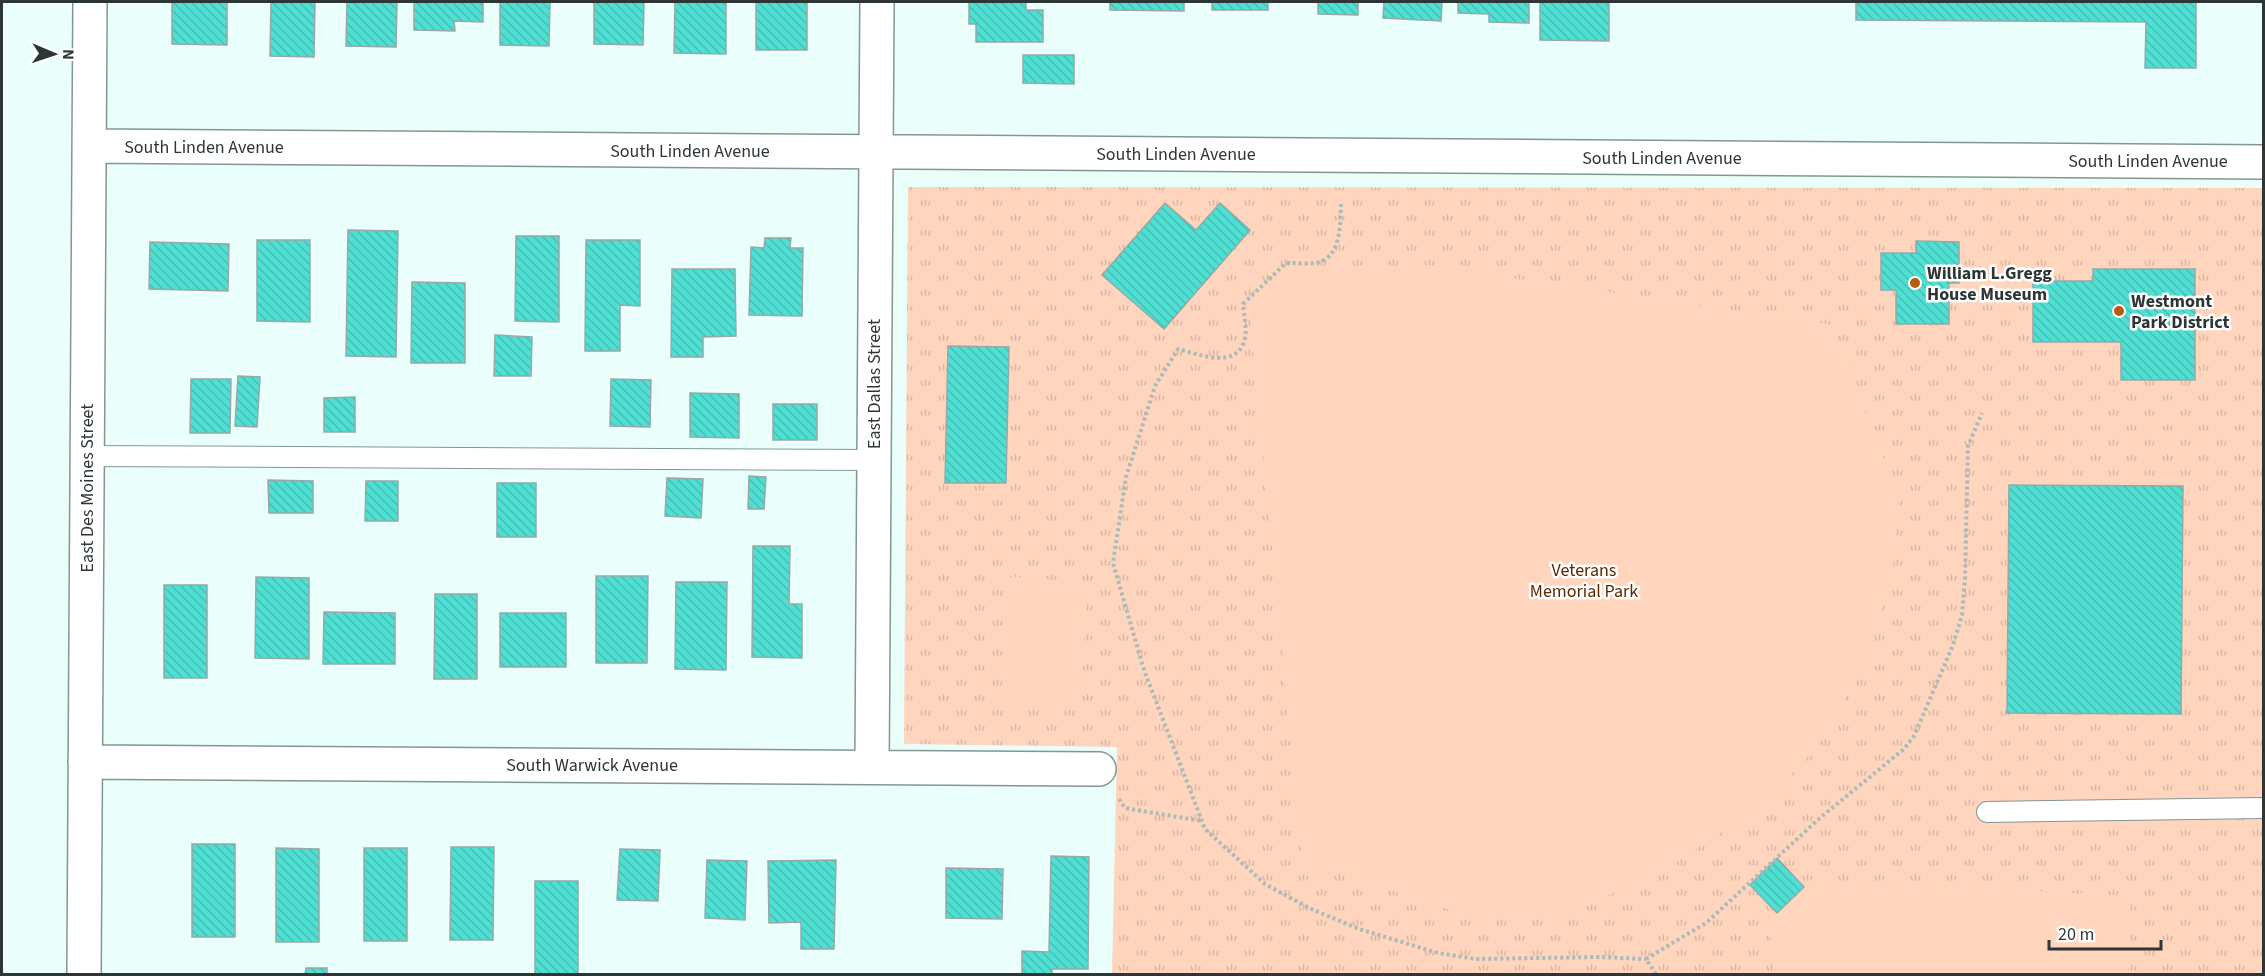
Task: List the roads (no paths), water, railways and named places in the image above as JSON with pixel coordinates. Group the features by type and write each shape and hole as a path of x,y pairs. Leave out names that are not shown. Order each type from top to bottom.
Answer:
{"street":[{"name":"East Des Moines Street","path":"84,975 90,2"},
{"name":"East Dallas Street","path":"872,767 877,2"},
{"name":"South Linden Avenue","path":"89,146 2264,162"},
{"name":"South Warwick Avenue","path":"86,762 1099,769"}],"lane":[{"path":"87,456 874,460"},
{"path":"1987,812 2264,808"}],"place":[{"name":"William L.Gregg House Museum","path":"1915,283"},
{"name":"Westmont Park District","path":"2119,311"}],"park label":[{"name":"Veterans Memorial Park","path":"1584,580"}]}
